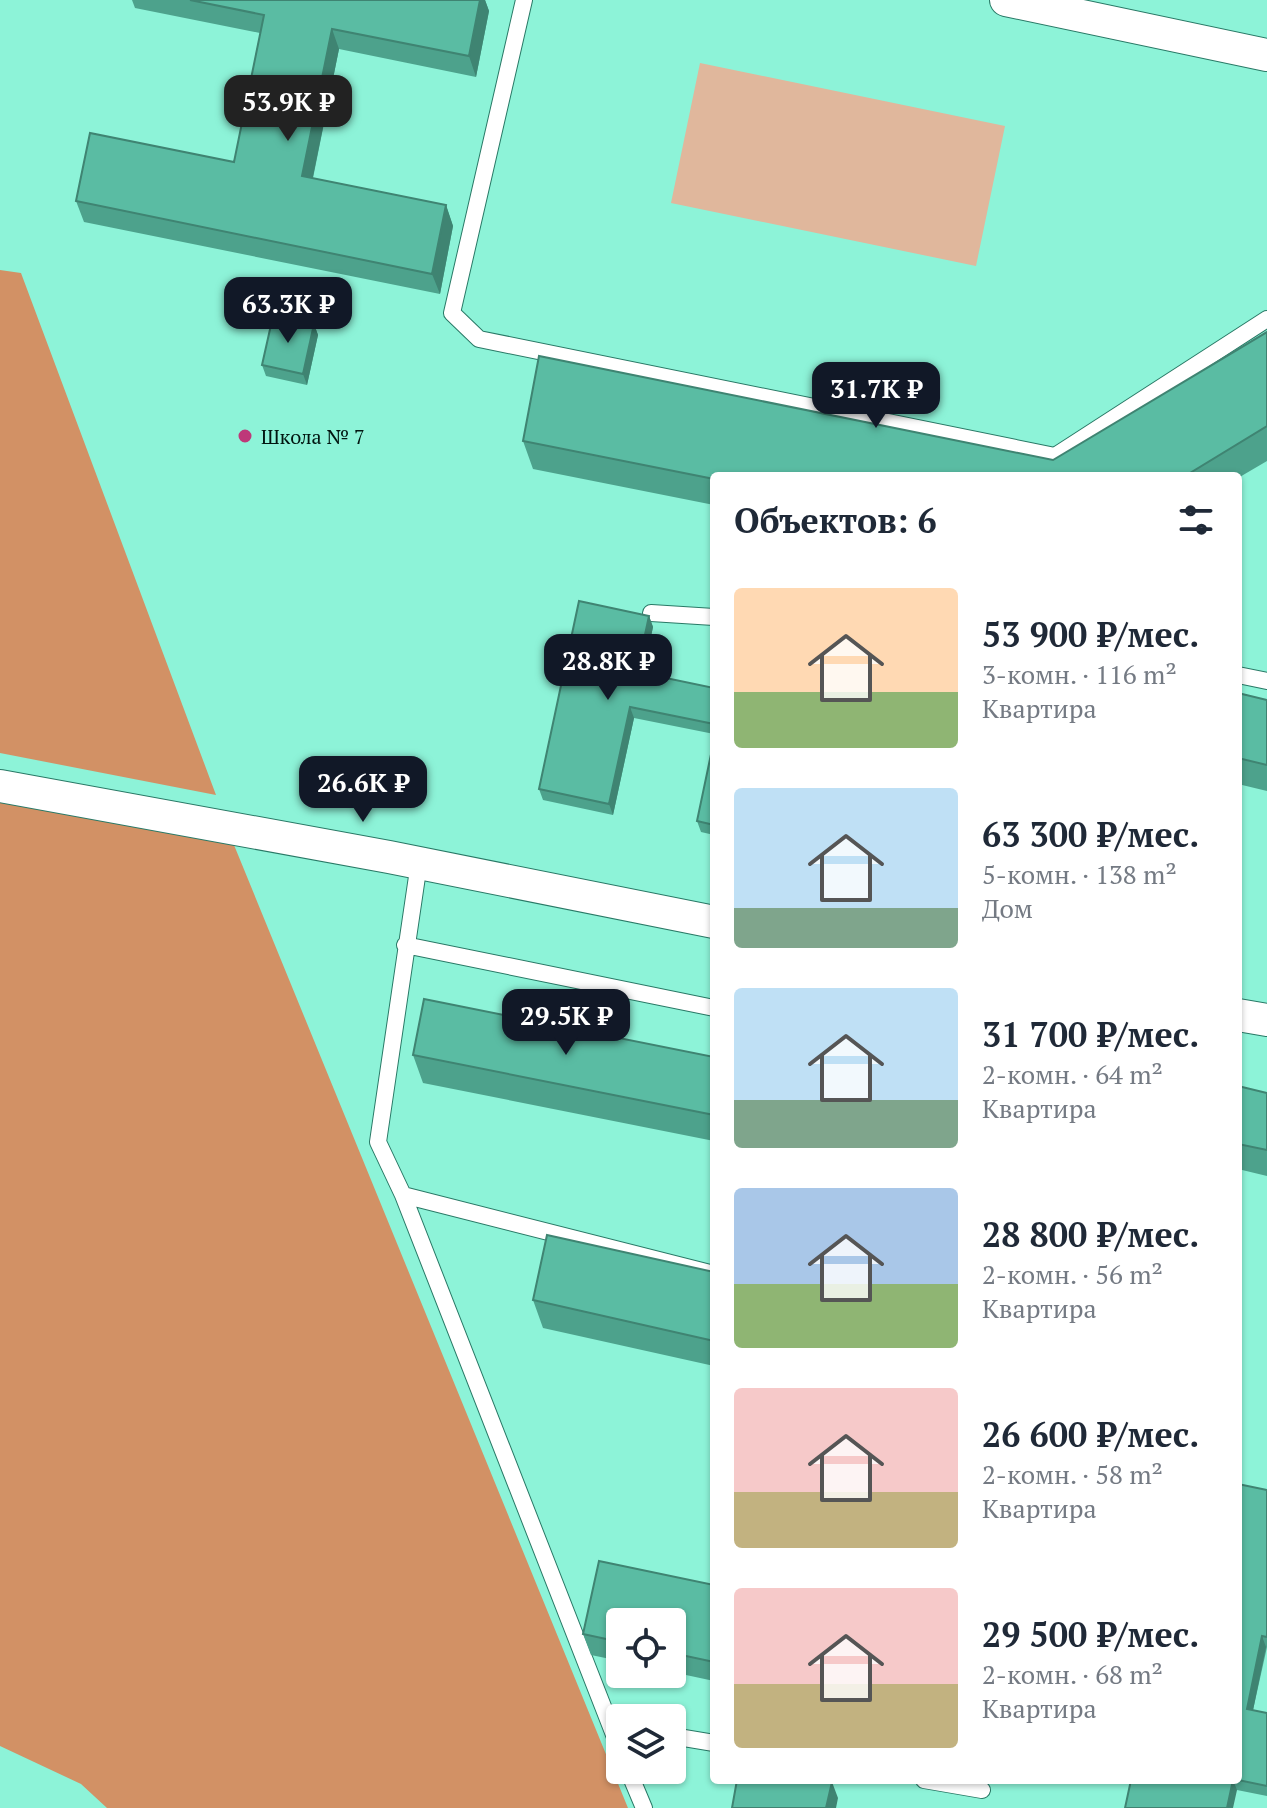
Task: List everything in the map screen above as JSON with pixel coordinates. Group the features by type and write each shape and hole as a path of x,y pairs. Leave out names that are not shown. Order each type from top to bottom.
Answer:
{"street":[{"path":"1006,0 1267,55"},
{"path":"0,786 419,863 710,921"},
{"path":"1242,1016 1267,1020"}],"lane":[{"path":"524,0 452,313 479,339 1055,456 1267,319"},
{"path":"651,613 710,617"},
{"path":"1242,676 1267,681"},
{"path":"419,863 378,1142 403,1195 606,1704"},
{"path":"405,945 710,1007"},
{"path":"403,1195 710,1273"},
{"path":"686,1738 710,1742"},
{"path":"634,1784 644,1808"},
{"path":"979,1808 983,1785"}],"shaded area":[{"path":"700,63 1005,126 976,266 671,203"},
{"path":"0,270 21,273 216,795 0,753"},
{"path":"0,800 234,845 606,1754 606,1784 618,1784 628,1808 107,1808 81,1784 0,1746"}],"building":[{"path":"190,0 480,0 469,56 332,29 302,176 446,205 432,274 76,201 90,133 234,162 264,15"},
{"path":"273,316 314,324 303,374 262,365"},
{"path":"1267,332 1267,426 1192,472 710,472 710,478 523,441 539,356 1053,460"},
{"path":"579,601 649,616 637,672 710,687 710,723 630,707 609,804 539,789"},
{"path":"1242,694 1267,700 1267,765 1242,759"},
{"path":"710,759 710,824 697,821"},
{"path":"424,999 710,1056 710,1114 413,1055"},
{"path":"1242,1087 1267,1093 1267,1150 1242,1145"},
{"path":"547,1235 710,1271 710,1340 533,1300"},
{"path":"1242,1485 1267,1490 1267,1637 1262,1636 1247,1709 1267,1713 1267,1786 1242,1781"},
{"path":"599,1561 710,1584 710,1661 686,1656 686,1608 606,1608 606,1639 583,1634"},
{"path":"736,1784 832,1784 826,1808 732,1808"},
{"path":"1130,1784 1232,1784 1227,1808 1125,1808"}],"place":[{"name":"Школа № 7","path":"245,436"}]}
